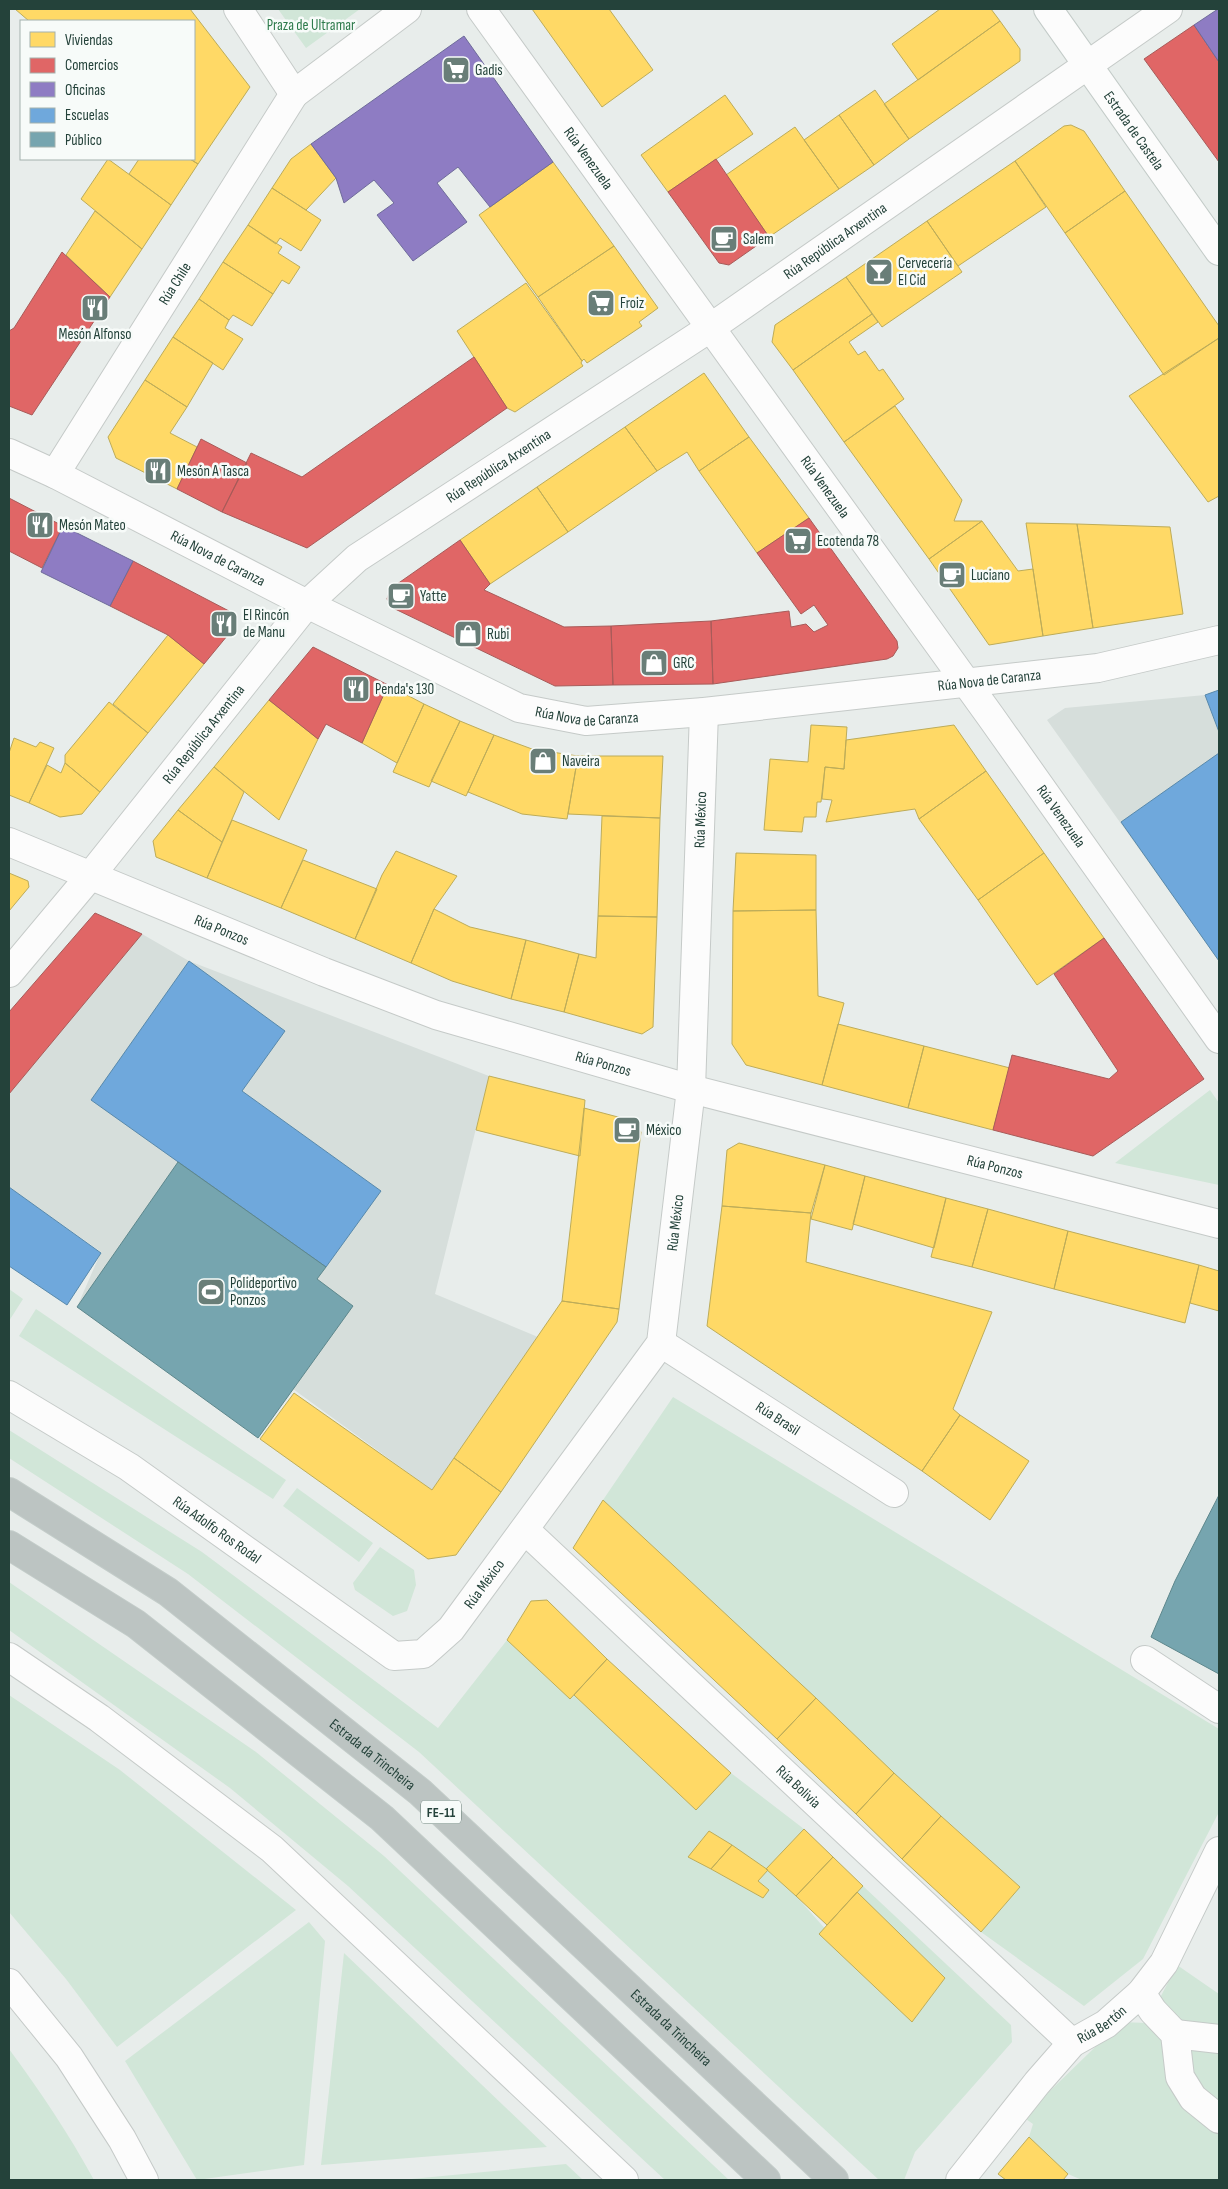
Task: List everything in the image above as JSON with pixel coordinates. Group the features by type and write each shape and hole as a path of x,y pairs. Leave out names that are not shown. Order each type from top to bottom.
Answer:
{"highway":[{"name":"Estrada da Trincheira","path":"9,1492 168,1592 420,1792 834,2180"},
{"name":"FE-11","path":"9,1545 136,1624 382,1818 766,2180"}],"street":[{"path":"238,9 294,94 407,9"},
{"name":"Rúa Venezuela","path":"481,9 966,682 1219,1040"},
{"name":"Estrada de Castela","path":"1048,9 1219,251"},
{"name":"Rúa República Arxentina","path":"9,973 91,875 307,604 357,558 710,328 1168,9"},
{"name":"Rúa Chile","path":"55,474 294,94"},
{"name":"Rúa Nova de Caranza","path":"9,453 55,474 307,604 519,708 586,721 704,712 1098,668 1219,640"},
{"name":"Rúa México","path":"423,1654 451,1629 661,1343 691,1089 704,712"},
{"name":"Rúa Ponzos","path":"9,842 324,972 436,1015 691,1089 1219,1224"},
{"name":"Rúa Brasil","path":"661,1343 894,1493"},
{"name":"Rúa Adolfo Ros Rodal","path":"9,1395 129,1467 394,1656 423,1654"},
{"name":"Rúa Bolivia","path":"525,1530 1072,2043"},
{"path":"9,1656 98,1718 272,1849 624,2180"},
{"path":"1145,1660 1219,1709"},
{"name":"Rúa Bertón","path":"962,2176 1072,2043 1106,2024 1141,1993 1164,1963 1219,1851"},
{"path":"9,1983 69,2057 122,2139 144,2180"},
{"path":"1141,1993 1153,2011 1175,2034 1180,2076 1194,2098 1219,2120"},
{"path":"1175,2034 1219,2038"}],"shaded area":[{"path":"1219,690 1219,961 1047,720 1065,708 1205,695"},
{"path":"142,934 189,961 489,1076 435,1294 538,1337 432,1490 293,1389 258,1438 77,1307 101,1252 9,1187 9,1094"}],"green space":[{"name":"Praza de Ultramar","path":"278,9 360,9 306,48"},
{"path":"1210,1090 1219,1103 1219,1185 1115,1163"},
{"path":"9,1289 23,1299 9,1321"},
{"path":"36,1309 286,1480 273,1499 19,1336"},
{"path":"673,1397 1219,1729 1219,1812 1143,1959 1084,2006 981,1932 1020,1887 894,1773 603,1500"},
{"path":"9,1430 202,1552 438,1728 507,1640 570,1699 574,1695 696,1810 731,1773 804,1829 766,1869 709,1831 689,1857 763,1898 769,1890 758,1881 768,1870 796,1896 828,1932 820,1934 912,2022 945,1978 857,1892 863,1886 1011,2025 1012,2042 915,2152 904,2180 879,2180 419,1752 188,1574 9,1458"},
{"path":"297,1488 373,1543 359,1562 283,1506"},
{"path":"380,1547 414,1570 416,1585 407,1611 393,1616 355,1590 353,1583"},
{"path":"9,1582 256,1752 384,1856 729,2180 665,2180 348,1886 230,1788 9,1630"},
{"path":"9,1695 120,1770 296,1910 117,2047 66,1979 9,1912"},
{"path":"309,1922 325,1941 304,2165 197,2180 125,2061"},
{"path":"344,1953 547,2147 321,2165"},
{"path":"1177,1965 1219,1994 1219,2180 1082,2180 1068,2174 1029,2137 1033,2124 1023,2117 1121,2022 1147,2023"},
{"path":"9,2049 54,2113 94,2180 9,2180"},
{"path":"566,2164 583,2180 401,2180"}],"building: Viviendas":[{"path":"15,9 190,9 250,87 198,164 192,160 195,160 195,20 28,20"},
{"path":"532,9 609,9 653,70 602,107"},
{"path":"940,9 991,9 1000,21 918,80 892,44"},
{"path":"1000,21 1020,49 1020,61 909,139 884,104"},
{"path":"875,90 909,139 874,165 839,115"},
{"path":"725,95 753,134 668,192 641,155"},
{"path":"839,115 874,165 839,189 804,140"},
{"path":"1071,125 1084,131 1125,191 1065,233 1015,161 1064,126"},
{"path":"795,127 839,189 769,237 726,175"},
{"path":"311,144 336,178 306,210 272,188 291,159"},
{"path":"107,160 109,160 171,205 142,249 81,199"},
{"path":"138,160 192,160 198,164 171,205 129,174"},
{"path":"1015,161 1046,207 958,266 927,221"},
{"path":"553,162 614,246 538,297 479,215"},
{"path":"272,188 321,220 301,251 280,238 276,244 248,225"},
{"path":"1125,191 1219,326 1219,338 1164,375 1065,233"},
{"path":"95,211 142,249 110,297 66,255"},
{"path":"927,221 962,272 882,327 846,277"},
{"path":"248,225 282,247 278,253 300,267 289,284 282,280 273,294 223,262"},
{"path":"614,246 658,308 639,322 642,326 587,363 584,359 582,361 538,297"},
{"path":"223,262 273,294 252,326 233,315 229,320 199,299"},
{"path":"846,277 872,314 793,370 772,342 775,325"},
{"path":"526,283 582,361 583,366 515,412 507,408 457,331"},
{"path":"199,299 229,320 225,328 243,339 223,370 173,337"},
{"path":"872,314 878,322 849,342 858,355 865,351 879,371 883,369 904,399 844,442 793,370"},
{"path":"173,337 213,363 187,407 145,380"},
{"path":"1219,338 1219,496 1208,502 1129,396"},
{"path":"704,373 749,437 699,471 687,452 657,471 625,427"},
{"path":"145,380 187,407 170,433 197,447 177,489 116,458 108,437"},
{"path":"895,406 962,500 954,521 982,521 929,559 844,442"},
{"path":"625,427 657,471 568,532 537,487"},
{"path":"749,437 809,518 757,553 699,471"},
{"path":"537,487 568,532 490,584 460,540"},
{"path":"982,521 1018,571 1033,569 1043,636 989,645 929,559"},
{"path":"1026,523 1077,524 1093,628 1043,636"},
{"path":"1077,524 1170,527 1183,614 1093,628"},
{"path":"168,635 204,664 148,733 113,704"},
{"path":"388,685 424,704 397,763 362,743"},
{"path":"269,700 318,739 279,820 214,767"},
{"path":"109,702 148,733 100,792 65,763 65,755"},
{"path":"424,704 460,721 429,787 393,772"},
{"path":"460,721 494,735 466,796 431,781"},
{"path":"811,725 847,727 844,769 825,767 821,802 817,802 816,817 804,817 802,832 764,830 770,759 808,762"},
{"path":"954,725 986,771 919,819 915,809 826,822 832,800 822,799 825,767 844,769 846,740"},
{"path":"494,735 532,749 578,756 567,819 522,814 468,792"},
{"path":"14,738 36,747 40,742 54,748 29,803 9,795 9,753"},
{"path":"578,756 663,756 660,818 568,814"},
{"path":"65,763 100,792 82,814 60,817 29,803 47,765 61,773"},
{"path":"214,767 244,792 222,842 178,810"},
{"path":"986,771 1044,853 978,900 919,819"},
{"path":"178,810 222,842 207,878 156,857 153,841"},
{"path":"602,816 660,818 657,917 598,916"},
{"path":"232,820 307,850 281,908 207,878"},
{"path":"396,851 457,876 434,909 411,963 355,939 382,875"},
{"path":"736,853 816,855 816,910 733,911"},
{"path":"1044,853 1104,938 1037,985 978,900"},
{"path":"303,860 377,889 355,939 281,908"},
{"path":"9,873 28,881 29,887 9,911"},
{"path":"434,909 470,927 526,940 511,999 452,981 411,963"},
{"path":"816,910 818,996 844,1003 822,1085 746,1065 732,1044 733,911"},
{"path":"598,916 657,917 653,1027 642,1034 564,1012 579,954 596,958"},
{"path":"526,940 579,954 564,1012 511,999"},
{"path":"838,1024 924,1046 908,1108 822,1085"},
{"path":"924,1046 1010,1068 993,1130 908,1108"},
{"path":"489,1076 585,1100 580,1156 476,1130"},
{"path":"584,1108 633,1121 641,1132 619,1309 562,1301"},
{"path":"739,1143 825,1165 811,1213 722,1206 727,1150"},
{"path":"825,1165 865,1176 852,1230 811,1219"},
{"path":"865,1176 946,1198 934,1248 853,1224"},
{"path":"946,1198 988,1209 972,1267 931,1257"},
{"path":"722,1206 811,1213 806,1262 992,1312 953,1409 960,1415 922,1471 707,1326"},
{"path":"988,1209 1068,1231 1054,1289 972,1267"},
{"path":"1068,1231 1199,1265 1185,1323 1054,1289"},
{"path":"1199,1265 1219,1271 1219,1311 1190,1303"},
{"path":"562,1301 619,1309 617,1322 501,1492 454,1458"},
{"path":"294,1393 432,1490 454,1458 501,1492 456,1555 428,1559 260,1439"},
{"path":"960,1415 1029,1461 990,1520 922,1471"},
{"path":"603,1500 816,1698 777,1739 573,1548"},
{"path":"547,1600 607,1659 570,1699 507,1640 531,1601"},
{"path":"607,1659 731,1773 696,1810 574,1695"},
{"path":"816,1698 894,1773 856,1814 777,1739"},
{"path":"894,1773 941,1816 902,1859 856,1814"},
{"path":"941,1816 1020,1887 981,1932 902,1859"},
{"path":"804,1829 833,1857 796,1896 766,1869"},
{"path":"709,1831 732,1845 711,1869 688,1857"},
{"path":"732,1845 768,1870 758,1881 769,1890 763,1898 711,1869"},
{"path":"833,1857 863,1886 827,1925 796,1896"},
{"path":"857,1892 945,1978 912,2022 819,1934"},
{"path":"1029,2137 1068,2174 1063,2180 1006,2180 998,2174"}],"building: Comercios":[{"path":"1194,25 1219,62 1219,162 1144,59"},
{"path":"716,159 769,237 729,265 719,263 668,192"},
{"path":"62,252 110,297 32,415 9,406 9,331 14,328"},
{"path":"474,357 507,408 307,548 222,512 251,453 302,477"},
{"path":"201,439 247,463 222,512 177,489"},
{"path":"9,498 63,526 42,568 9,551"},
{"path":"809,518 897,641 898,648 893,656 887,659 713,684 711,621 789,611 791,627 806,624 814,632 828,625 814,605 801,614 757,553"},
{"path":"460,540 490,584 484,590 564,627 611,626 613,685 555,686 393,608 387,599 390,589"},
{"path":"133,561 229,611 234,618 235,624 232,630 204,664 168,635 110,606"},
{"path":"711,621 713,684 613,685 611,626"},
{"path":"313,647 388,685 362,743 326,724 318,739 269,700"},
{"path":"95,913 142,934 9,1094 9,1012"},
{"path":"1104,938 1204,1079 1093,1156 993,1130 1012,1055 1109,1079 1118,1071 1054,974"}],"building: Oficinas":[{"path":"1219,9 1219,62 1194,25"},
{"path":"464,36 553,162 490,207 458,167 437,183 467,222 413,261 377,215 394,203 374,180 344,203 336,178 311,144"},
{"path":"63,526 133,561 110,606 41,572"}],"building: Escuelas":[{"path":"1219,690 1219,732 1205,695"},
{"path":"1219,753 1219,961 1121,822"},
{"path":"189,961 285,1031 242,1091 381,1191 326,1267 91,1100"},
{"path":"9,1187 101,1253 67,1305 9,1266"}],"building: Público":[{"name":"Polideportivo Ponzos","path":"178,1162 326,1267 317,1279 353,1306 258,1438 77,1307"},
{"path":"1219,1495 1219,1674 1151,1637 1175,1581"}],"place":[{"name":"Gadis","path":"456,70"},
{"name":"Salem","path":"724,239"},
{"name":"Cervecería El Cid","path":"879,272"},
{"name":"Froiz","path":"601,303"},
{"name":"Mesón Alfonso","path":"95,308"},
{"name":"Mesón A Tasca","path":"158,471"},
{"name":"Mesón Mateo","path":"40,525"},
{"name":"Ecotenda 78","path":"798,541"},
{"name":"Luciano","path":"952,575"},
{"name":"Yatte","path":"401,596"},
{"name":"El Rincón de Manu","path":"224,624"},
{"name":"Rubi","path":"468,634"},
{"name":"GRC","path":"654,663"},
{"name":"Penda's 130","path":"356,689"},
{"name":"Naveira","path":"543,761"},
{"name":"México","path":"627,1130"},
{"name":"Polideportivo Ponzos","path":"211,1292"}]}
